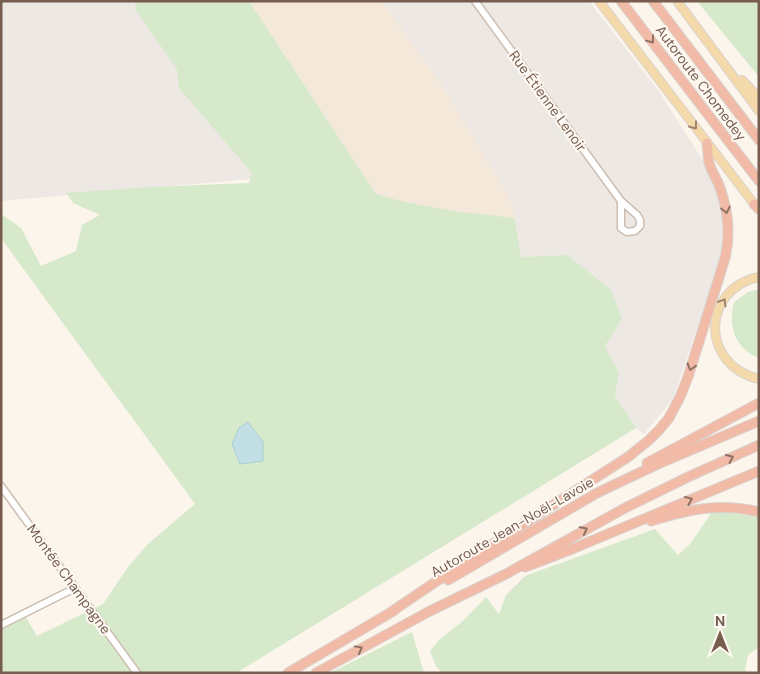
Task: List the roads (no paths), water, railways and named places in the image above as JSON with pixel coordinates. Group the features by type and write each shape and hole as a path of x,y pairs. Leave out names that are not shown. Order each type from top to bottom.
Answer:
{"highway":[{"name":"Autoroute Chomedey","path":"622,1 759,181"},
{"name":"Autoroute Chomedey","path":"653,1 759,140"},
{"path":"391,612 636,451 649,440 668,418 680,397 688,377 728,243 727,210 710,164 707,143"},
{"path":"597,493 663,454 759,403"},
{"name":"Autoroute Jean-Noël-Lavoie","path":"288,673 597,493 658,464 759,421"},
{"path":"316,673 430,610 506,574 625,508 759,445"},
{"path":"506,574 545,560 759,471"},
{"path":"612,532 694,509 719,507 759,512"}],"main road":[{"path":"599,1 757,208"},
{"path":"677,1 720,56 759,111"},
{"path":"720,56 759,98"},
{"path":"759,277 745,281 729,293 718,311 715,328 718,346 727,361 739,372 759,379"}],"street":[{"name":"Rue Étienne Lenoir","path":"475,1 620,201 637,215 640,220 640,226 635,231 627,232 621,228 620,201"},
{"name":"Montée Champagne","path":"1,486 137,673"},
{"path":"1,625 75,588"}],"water":[{"path":"248,422 263,442 263,461 240,464 232,444 239,428"}]}
